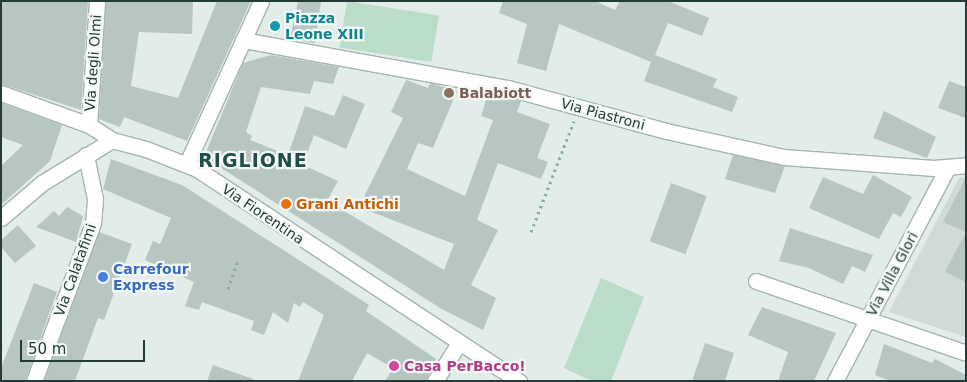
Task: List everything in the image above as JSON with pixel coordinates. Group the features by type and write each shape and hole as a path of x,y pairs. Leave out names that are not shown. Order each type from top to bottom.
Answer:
{"street":[{"name":"Via degli Olmi","path":"89,125 98,1"},
{"path":"187,163 261,1"},
{"name":"Via Piastroni","path":"243,40 464,79 784,157 948,167 966,165"},
{"name":"Via Fiorentina","path":"1,92 89,125 112,140 187,163 458,343 519,381"},
{"path":"1,218 42,182 112,140"},
{"name":"Via Calatafimi","path":"34,381 93,223 95,199 86,155"},
{"name":"Via Villa Glori","path":"835,381 948,167"},
{"path":"756,281 966,353"},
{"path":"435,381 458,343"}],"path":[{"path":"531,232 579,108"},
{"path":"228,289 238,260"}],"shaded area":[{"path":"966,177 966,337 889,312 959,178"}],"green space":[{"path":"347,1 439,16 432,62 340,47"},
{"path":"601,278 644,297 611,381 592,381 564,368"}],"building":[{"path":"1,1 88,1 81,110 1,84"},
{"path":"106,1 193,2 192,34 139,32 131,86 178,98 217,1 251,1 187,141 124,117 120,127 99,119"},
{"path":"298,1 321,1 315,43 290,39"},
{"path":"503,1 595,1 615,10 620,1 668,1 709,18 702,36 668,23 655,55 717,79 713,87 738,97 732,112 644,81 651,62 559,24 546,71 517,63 527,24 499,13"},
{"path":"271,55 339,67 333,84 314,81 310,94 261,87 246,132 252,136 250,140 288,155 305,106 334,116 343,95 365,104 346,149 314,135 303,165 338,181 327,201 444,270 454,244 359,207 403,118 391,112 406,80 428,88 430,83 457,91 433,148 418,143 407,169 465,196 493,120 481,116 488,94 521,101 517,112 550,124 537,158 548,162 541,179 498,163 477,220 498,230 471,285 496,298 483,330 440,308 204,157 243,63"},
{"path":"949,81 966,87 966,118 938,108"},
{"path":"1,103 62,125 50,161 1,205 1,166 23,145 1,137"},
{"path":"884,111 936,137 927,158 873,138"},
{"path":"733,155 785,166 775,193 725,179"},
{"path":"111,159 182,185 369,305 366,311 436,359 426,381 385,381 393,368 367,353 352,381 298,381 324,315 303,302 300,307 294,303 288,323 273,312 264,335 251,330 254,321 202,302 199,310 185,306 194,282 145,260 153,241 160,244 171,218 103,189"},
{"path":"873,175 912,197 901,217 893,213 879,239 809,208 823,177 863,194"},
{"path":"966,177 966,232 943,222"},
{"path":"671,183 707,196 686,254 650,241"},
{"path":"67,207 83,216 76,242 36,227 54,211 59,216"},
{"path":"18,225 36,246 15,263 1,247 1,240"},
{"path":"790,228 873,255 865,272 852,266 843,284 809,268 779,261"},
{"path":"99,232 132,244 104,320 98,318 75,381 44,381"},
{"path":"966,232 966,282 945,272"},
{"path":"34,283 57,292 25,381 1,381 1,368"},
{"path":"762,307 836,333 814,381 778,381 788,352 748,335"},
{"path":"705,343 734,353 725,381 692,381"},
{"path":"884,344 932,363 935,359 966,375 966,381 890,381 875,375"},
{"path":"213,365 253,379 253,381 207,381"}],"place":[{"name":"Piazza Leone XIII","path":"275,26"},
{"name":"Balabiott","path":"449,93"},
{"name":"Grani Antichi","path":"286,204"},
{"name":"Carrefour Express","path":"103,277"},
{"name":"Casa PerBacco!","path":"394,366"}],"district":[{"name":"RIGLIONE","path":"253,161"}]}
